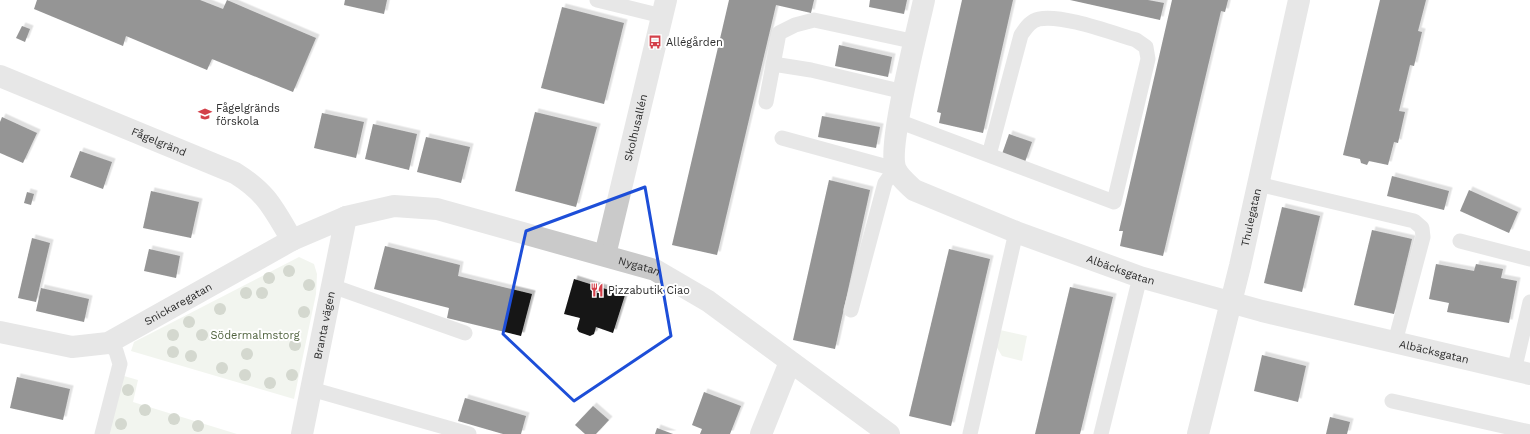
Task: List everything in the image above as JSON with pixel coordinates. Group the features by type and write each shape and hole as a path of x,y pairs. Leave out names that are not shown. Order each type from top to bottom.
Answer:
{"street":[{"path":"895,169 894,154 898,121 924,0"},
{"name":"Thulegatan","path":"1198,434 1240,266 1299,0"},
{"name":"Skolhusallén","path":"605,254 664,8"},
{"name":"Fågelgränd","path":"0,76 235,173 251,184 268,199 292,240"},
{"name":"Albäcksgatan","path":"895,169 903,180 914,190 1016,232 1140,277 1230,302 1522,373"},
{"name":"Nygatan","path":"346,217 394,206 437,209 605,254 655,270 708,301 889,434"},
{"name":"Snickaregatan","path":"0,332 72,346 108,343 292,240 346,217"},
{"name":"Branta vägen","path":"302,434 346,217"},
{"path":"761,434 790,362"}],"lane":[{"path":"597,0 664,8"},
{"path":"898,121 1114,202 1148,59 1146,47 1136,40 1056,18 1038,19 1029,24 1021,36 989,155"},
{"path":"766,102 779,33 795,25 814,20 916,42"},
{"path":"772,64 811,70 904,92"},
{"path":"782,138 895,169 885,183 851,310"},
{"path":"1258,184 1414,221 1422,228 1423,237 1394,342"},
{"path":"970,434 1016,232"},
{"path":"1460,240 1530,259"},
{"path":"1101,434 1140,277"},
{"path":"332,286 465,332"},
{"path":"1522,373 1530,302"},
{"path":"102,434 120,364 116,352 108,343"},
{"path":"311,389 469,434"},
{"path":"1392,401 1530,432"}],"highlighted area":[{"path":"645,187 671,336 574,401 503,334 526,231"}],"green space":[{"name":"Södermalmstorg","path":"299,257 314,264 317,274 316,294 294,399 131,351 134,342"},
{"path":"1000,330 1027,336 1022,361 1002,356 996,346"},
{"path":"124,376 138,380 133,402 237,434 109,434"}],"building":[{"path":"37,0 200,0 223,9 227,0 316,38 293,92 212,59 207,70 126,36 123,46 34,9"},
{"path":"345,0 387,0 384,14 344,5"},
{"path":"729,0 814,0 811,13 776,5 717,255 672,245"},
{"path":"870,0 907,0 904,14 869,7"},
{"path":"962,0 1013,0 983,133 939,123 941,113 937,112"},
{"path":"1070,0 1148,0 1164,3 1160,20"},
{"path":"1172,0 1228,0 1225,12 1221,11 1163,256 1120,246 1123,231 1119,231"},
{"path":"1380,0 1426,0 1418,31 1422,32 1414,66 1410,65 1399,111 1405,112 1398,143 1394,142 1388,165 1369,161 1367,165 1361,163 1360,159 1343,155"},
{"path":"562,7 624,23 604,104 541,88"},
{"path":"22,26 30,29 25,42 16,38"},
{"path":"839,45 892,57 888,77 835,66"},
{"path":"535,112 597,127 576,207 515,191"},
{"path":"322,113 364,122 356,158 314,148"},
{"path":"822,116 880,127 876,148 818,137"},
{"path":"2,117 37,133 23,163 0,153 0,122"},
{"path":"373,124 417,134 409,170 365,159"},
{"path":"1009,134 1032,142 1025,162 1002,154"},
{"path":"426,137 470,147 461,183 417,172"},
{"path":"80,151 112,162 103,189 70,177"},
{"path":"1392,176 1449,191 1444,210 1387,196"},
{"path":"829,180 870,190 835,349 793,340"},
{"path":"1469,190 1518,212 1509,233 1460,211"},
{"path":"151,191 199,202 191,238 143,228"},
{"path":"27,192 34,194 31,205 24,203"},
{"path":"1282,207 1320,216 1302,292 1264,283"},
{"path":"1372,230 1412,239 1394,314 1354,305"},
{"path":"32,238 50,243 36,302 18,298"},
{"path":"385,246 460,265 458,276 532,294 521,336 447,318 449,308 374,289"},
{"path":"149,249 180,256 176,278 144,271"},
{"path":"949,249 990,259 951,426 909,416"},
{"path":"1436,264 1474,271 1476,264 1503,269 1501,278 1517,281 1509,323 1447,312 1449,303 1429,299"},
{"path":"574,279 625,295 613,333 596,327 594,334 590,336 579,332 577,329 580,318 564,314"},
{"path":"1070,287 1113,297 1080,434 1035,434"},
{"path":"41,288 89,299 84,322 36,311"},
{"path":"1262,355 1306,366 1298,402 1254,391"},
{"path":"17,377 70,389 63,420 10,408"},
{"path":"704,392 741,406 730,434 700,434 702,429 692,425"},
{"path":"465,398 526,416 521,434 503,434 458,421"},
{"path":"593,406 609,420 596,434 585,434 575,425"},
{"path":"1330,417 1350,422 1347,434 1326,434"},
{"path":"657,428 673,434 655,434"}],"place":[{"name":"Allégården","path":"655,42"},
{"name":"Fågelgränds förskola","path":"205,114"},
{"name":"Pizzabutik Ciao","path":"597,290"}]}
